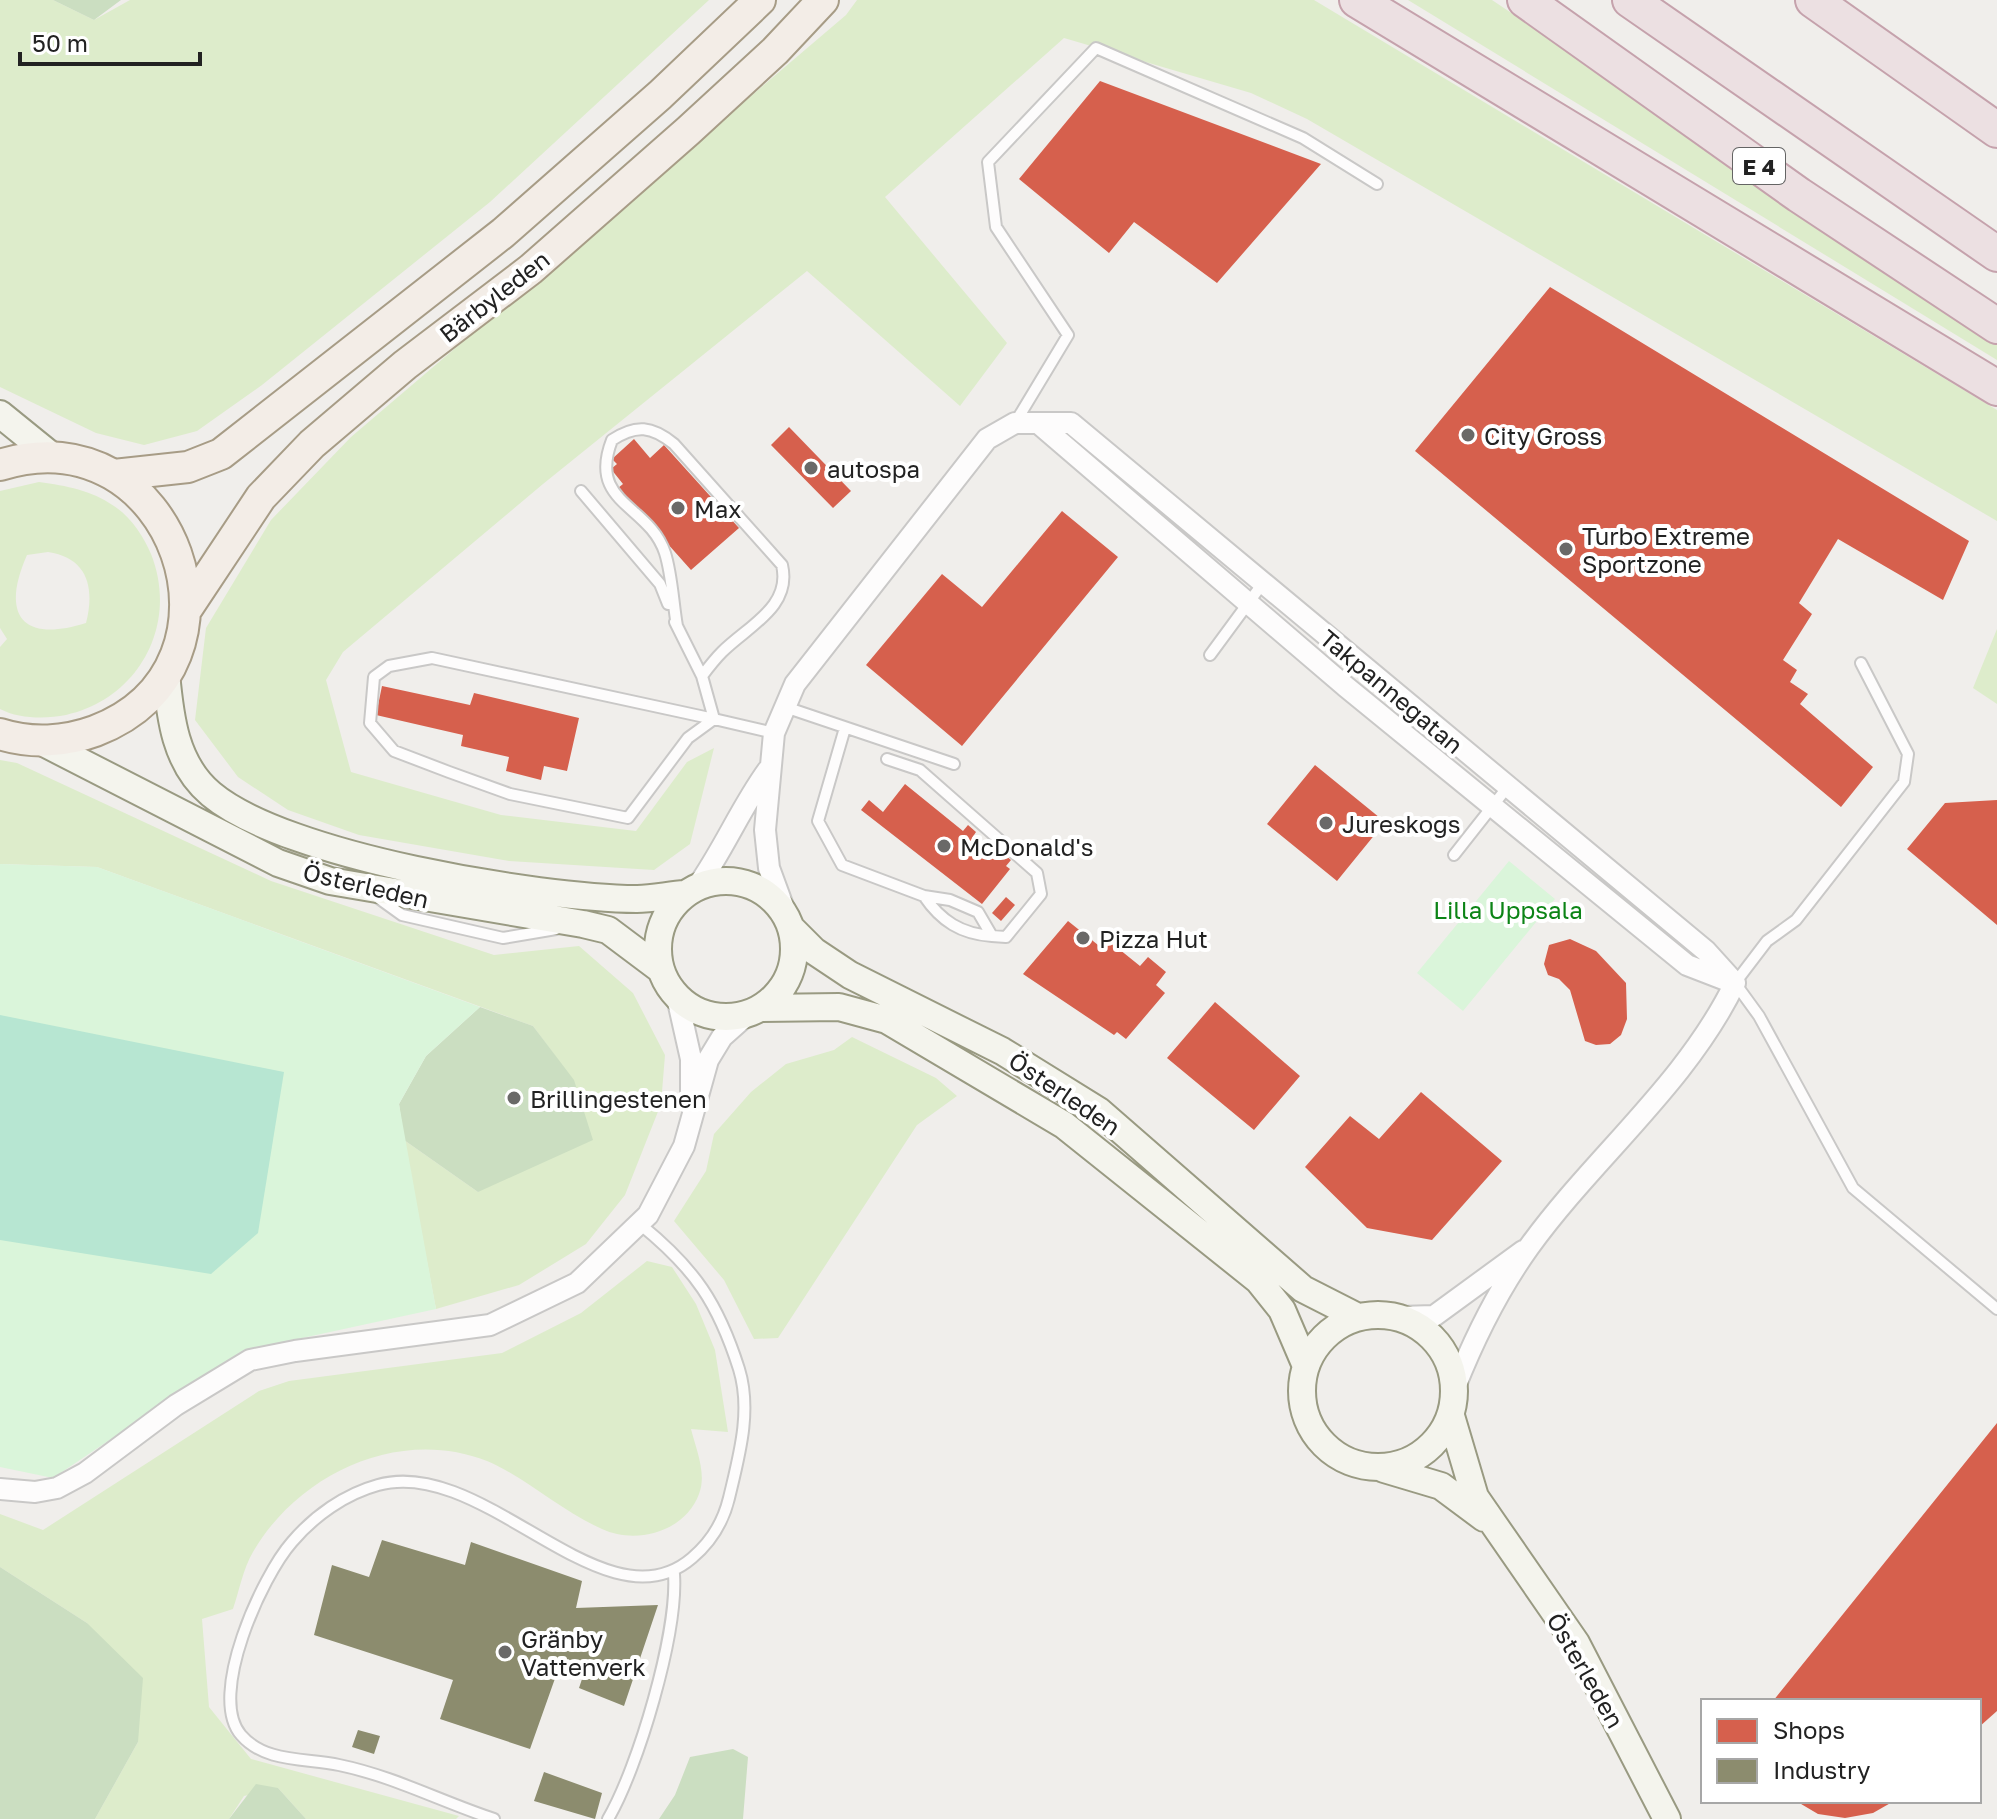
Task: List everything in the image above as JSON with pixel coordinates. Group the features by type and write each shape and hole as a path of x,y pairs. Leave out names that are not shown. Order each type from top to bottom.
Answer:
{"highway":[{"path":"1357,0 1997,388"},
{"name":"E 4","path":"1525,0 1799,195 1997,326"},
{"name":"E 4","path":"1630,0 1836,146 1997,254"},
{"path":"1813,0 1997,130"}],"main road":[{"name":"Bärbyleden","path":"114,475 188,467 221,454 503,233 660,95 760,0"},
{"name":"Bärbyleden","path":"186,610 261,497 312,444 405,365 531,269 775,51 823,0"},
{"path":"0,414 53,457"},
{"path":"0,465 18,459 53,457 85,462 114,475 146,499 170,532 184,570 186,610 180,643 166,673 143,702 112,724 77,738 40,741 0,734"},
{"name":"Österleden","path":"166,673 171,717 182,754 212,795 255,821 341,851 428,872 522,888 638,899 691,890"},
{"name":"Österleden","path":"40,741 278,863 330,881 608,930 660,969"},
{"path":"722,880 748,884 771,897 789,923 795,947 789,974 775,997 755,1011 718,1017 703,1013 677,997 660,969 657,948 661,927 670,909 691,890 722,880"},
{"name":"Österleden","path":"789,923 814,951 860,981 1002,1051 1099,1111 1303,1289 1356,1316"},
{"name":"Österleden","path":"755,1011 839,1007 887,1020 1064,1125 1258,1280 1282,1310 1306,1366"},
{"path":"1356,1316 1399,1317 1421,1327 1440,1345 1449,1361 1455,1387 1451,1416 1438,1439 1403,1463 1377,1467 1358,1465 1334,1453 1315,1434 1307,1418 1302,1392 1306,1366 1325,1335 1356,1316"},
{"name":"Österleden","path":"1451,1416 1475,1497 1576,1643 1667,1819"},
{"name":"Österleden","path":"1377,1467 1441,1486 1495,1527"}],"street":[{"name":"Takpannegatan","path":"1015,423 1071,423 1506,789 1706,951 1735,983"},
{"path":"789,923 769,868 765,830 768,770 774,733 795,684 911,532 987,439 1015,423"},
{"name":"Takpannegatan","path":"1038,423 1247,602 1687,965 1735,983"},
{"path":"691,890 723,850 747,799 768,770"},
{"path":"1455,1387 1470,1348 1529,1247 1714,1027 1735,983"},
{"path":"677,997 691,1059 691,1114"},
{"path":"0,1489 35,1492 57,1488 85,1473 176,1405 250,1360 295,1351 490,1325 577,1283 641,1225 684,1146 708,1060 722,1037 755,1011"},
{"path":"1399,1317 1434,1316 1529,1247"}],"lane":[{"path":"1015,423 1068,335 996,227 988,162 1096,48 1303,138 1377,184"},
{"path":"677,626 666,554 646,524 610,488 605,472 605,457 612,440 639,427 656,430 674,444 782,565 786,582 778,601 750,630 722,651 702,676"},
{"path":"581,491 660,584 702,676 714,719"},
{"path":"1210,655 1263,582"},
{"path":"714,719 688,738 628,818 510,794 394,751 370,723 369,700 374,677 389,666 432,658 714,719 774,733"},
{"path":"1861,663 1908,754 1904,782 1796,920 1767,941 1735,983 1759,1016 1853,1188 1997,1309"},
{"path":"785,707 892,740 954,764"},
{"path":"845,728 818,821 842,865 924,896 950,900 978,912 992,936"},
{"path":"887,759 920,770 1037,873 1041,894 1006,937 971,934 938,917 924,896"},
{"path":"1454,855 1506,789"},
{"path":"494,1819 403,1784 341,1765 269,1755 241,1735 228,1709 233,1667 257,1604 290,1544 322,1511 379,1484 423,1483 465,1494 588,1563 630,1577 674,1574 716,1534 726,1510 743,1433 743,1383 724,1322 686,1264 641,1225"},
{"path":"608,1819 619,1799 647,1715 671,1623 676,1596 674,1574"}],"green space":[{"path":"0,0 53,0 94,20 130,0 709,0 490,202 262,385 197,431 144,445 96,433 0,387"},
{"path":"53,0 121,0 94,20"},
{"path":"857,0 1314,0 1997,410 1997,521 1307,119 1251,93 1064,38 885,197 1007,343 960,406 807,271 543,484 343,652 326,680 351,772 501,815 636,831 687,762 714,748 690,844 654,870 509,861 359,835 288,810 238,777 195,720 206,628 271,520 351,437 846,15"},
{"path":"1408,0 1492,0 1997,339 1997,360"},
{"path":"39,482 88,492 126,516 141,534 151,554 158,580 160,606 156,631 146,655 132,675 114,693 92,706 66,715 41,717 16,715 0,709 0,647 7,639 0,628 0,491","holes":["48,552 61,555 80,568 85,577 89,598 86,623 64,628 33,626 23,619 17,609 19,576 27,555"]},
{"path":"1997,629 1997,704 1973,688"},
{"path":"0,760 17,763 271,881 494,955 579,946 633,993 665,1055 661,1104 625,1195 586,1244 519,1285 436,1309 404,1140 478,1192 573,1080 533,1026 97,867 0,864"},
{"name":"Lilla Uppsala","path":"1509,861 1555,899 1463,1011 1417,973"},
{"path":"0,864 97,867 480,1007 426,1056 399,1104 436,1309 242,1351 53,1478 0,1467"},
{"path":"480,1007 533,1026 574,1080 593,1140 478,1192 404,1140 399,1104 426,1056"},
{"path":"0,1015 284,1072 258,1233 211,1274 0,1240"},
{"path":"852,1037 936,1078 957,1096 917,1125 778,1338 754,1339 724,1280 674,1221 706,1171 714,1134 751,1092 786,1064 834,1050"},
{"path":"647,1261 672,1267 696,1304 715,1350 728,1432 691,1429 702,1478 699,1494 683,1518 658,1532 630,1536 615,1534 587,1522 487,1461 454,1452 420,1449 386,1454 354,1464 296,1500 272,1524 253,1552 233,1609 202,1619 209,1707 251,1759 459,1816 456,1819 306,1819 278,1788 244,1796 229,1819 95,1819 138,1742 87,1623 0,1567 0,1514 43,1530 259,1391 289,1381 502,1353 581,1313"},
{"path":"0,1567 87,1623 143,1678 138,1742 95,1819 0,1819"},
{"path":"733,1749 748,1757 743,1819 659,1819 675,1795 690,1757"},
{"path":"256,1784 278,1788 306,1819 229,1819"}],"building: Shops":[{"path":"1100,81 1321,164 1217,283 1134,222 1109,253 1019,179"},
{"path":"1550,287 1969,541 1943,600 1838,539 1799,603 1812,614 1783,660 1797,670 1790,682 1808,694 1800,704 1873,767 1841,807 1415,451"},
{"name":"autospa","path":"789,427 851,491 833,508 771,445"},
{"name":"Max","path":"634,439 650,458 664,445 739,528 691,570 618,488 623,484 611,469 617,464 612,459"},
{"path":"1062,511 1118,557 962,746 866,665 942,574 982,607"},
{"path":"382,686 470,705 474,693 579,718 567,771 544,766 541,780 506,771 509,757 461,746 463,735 376,715"},
{"name":"Jureskogs","path":"1315,765 1385,822 1337,881 1267,824"},
{"name":"McDonald's","path":"905,784 963,831 968,825 976,832 972,838 1000,860 1005,855 1011,860 1006,866 1010,869 982,904 861,810 869,800 883,812"},
{"path":"1997,800 1997,925 1907,849 1945,803"},
{"path":"1006,897 1015,905 1001,921 992,913"},
{"path":"1068,921 1103,949 1109,941 1140,966 1148,957 1166,972 1156,985 1165,993 1126,1039 1117,1032 1114,1035 1023,974"},
{"path":"1570,939 1596,951 1626,983 1627,1019 1621,1035 1610,1044 1596,1045 1585,1041 1570,990 1559,979 1548,975 1544,964 1549,945"},
{"path":"1215,1002 1300,1076 1254,1130 1167,1058"},
{"path":"1421,1092 1502,1161 1432,1240 1367,1228 1305,1167 1350,1116 1379,1139"},
{"path":"1997,1423 1997,1711 1981,1725 1981,1699 1775,1699"},
{"path":"1799,1803 1890,1803 1873,1813 1845,1818 1818,1814"}],"building: Industry":[{"name":"Gränby Vattenverk","path":"382,1540 465,1565 471,1542 582,1581 576,1608 658,1605 624,1706 579,1688 583,1676 558,1670 530,1749 440,1719 453,1680 314,1635 332,1565 369,1577"},
{"path":"358,1730 380,1736 374,1754 352,1747"},
{"path":"544,1772 602,1793 595,1819 534,1801"}],"place":[{"name":"City Gross","path":"1468,435"},
{"name":"autospa","path":"811,468"},
{"name":"Max","path":"678,508"},
{"name":"Turbo Extreme Sportzone","path":"1566,549"},
{"name":"Jureskogs","path":"1326,823"},
{"name":"McDonald's","path":"944,846"},
{"name":"Pizza Hut","path":"1083,938"},
{"name":"Brillingestenen","path":"514,1098"},
{"name":"Gränby Vattenverk","path":"505,1652"}]}
